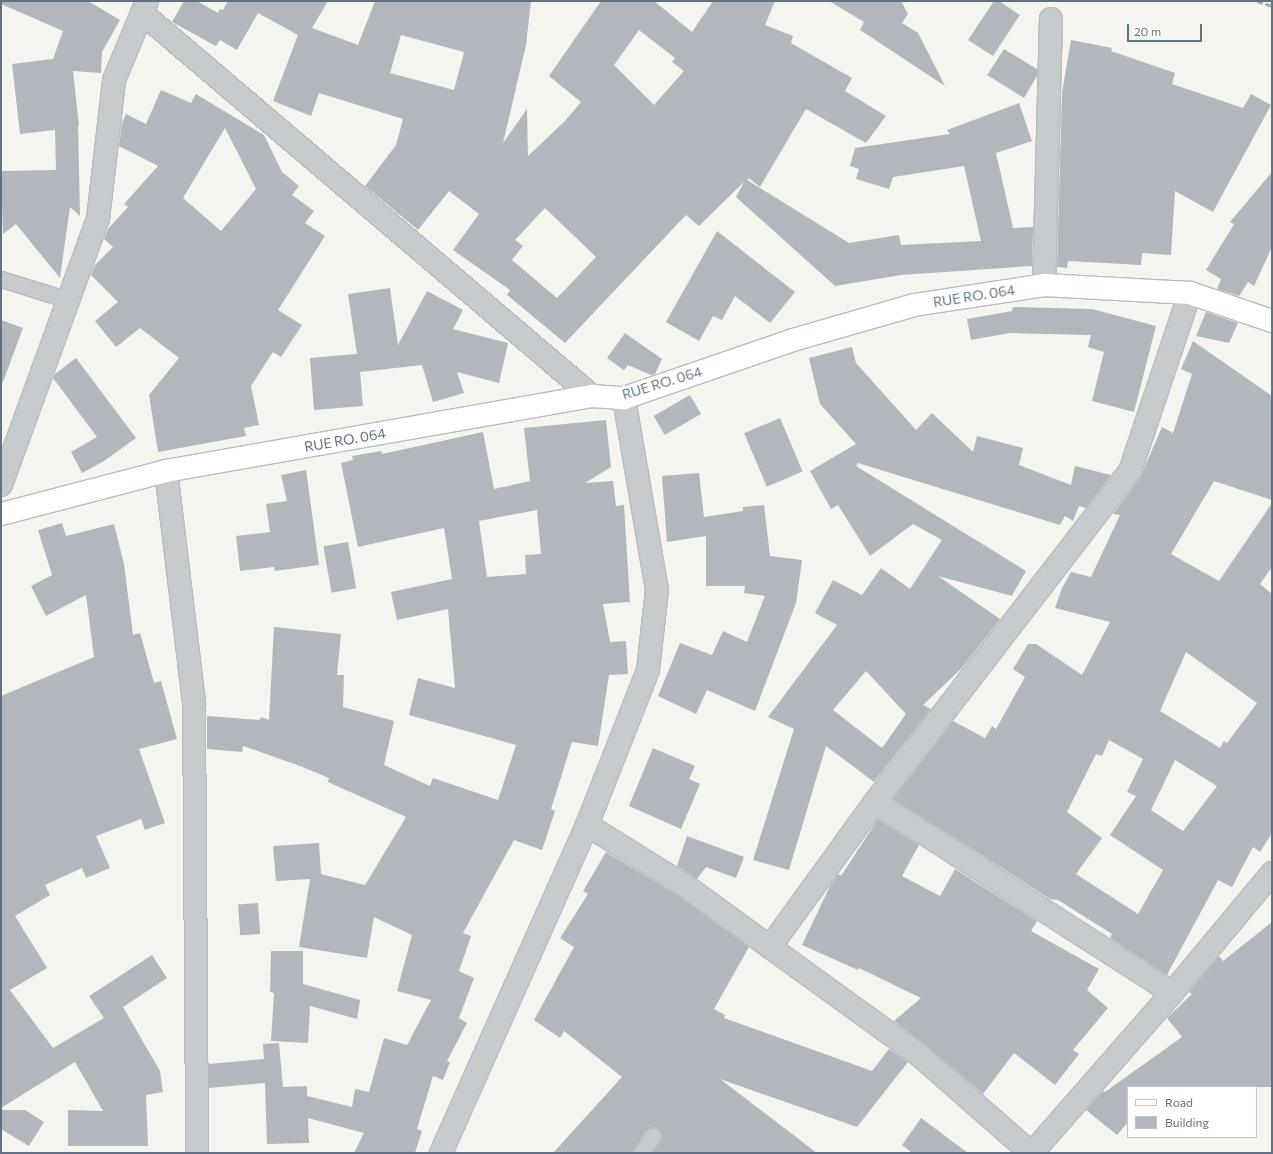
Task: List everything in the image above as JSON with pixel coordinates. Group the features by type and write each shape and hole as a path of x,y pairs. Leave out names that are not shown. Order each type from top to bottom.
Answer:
{"street":[{"path":"1,485 98,219 114,80 145,7 592,396"},
{"path":"1044,285 1051,19"},
{"name":"RUE RO. 064","path":"1,514 166,471 592,396 624,398 793,340 914,305 1044,285 1190,293 1272,321"},
{"path":"770,947 875,802 1130,472 1190,293"},
{"path":"441,1153 587,825 648,670 657,590 624,398"},
{"path":"166,471 194,702 197,1153"},
{"path":"875,802 1172,993"},
{"path":"587,825 687,887 919,1055 1032,1153 1172,993 1272,873"}],"lane":[{"path":"1,279 68,300"},
{"path":"641,1153 653,1136"}],"building":[{"path":"1,1 88,1 120,20 102,52 101,73 73,71 79,126 78,125 80,216 70,207 60,278 16,224 3,234 1,171 56,170 55,130 20,134 12,64 53,59 63,31 1,4"},
{"path":"184,1 197,1 218,13 220,9 223,10 228,1 328,1 312,28 358,45 375,1 531,1 526,45 503,143 527,109 528,156 565,121 581,102 549,76 601,1 654,1 692,32 713,1 775,1 765,25 793,36 791,43 852,78 845,91 886,116 866,143 806,109 760,187 749,178 747,180 849,243 899,235 901,245 981,241 964,166 893,177 889,189 856,179 859,169 850,166 855,148 950,134 947,130 1019,103 1032,141 996,153 1013,228 1033,227 1032,266 901,275 835,286 736,197 744,182 699,226 686,215 565,343 507,295 510,290 453,250 479,214 449,191 418,230 365,186 396,145 403,119 319,93 311,116 273,101 298,35 258,13 237,50 220,40 216,46 172,22","holes":["639,30 675,58 672,62 684,71 654,105 614,65","401,35 464,52 454,90 390,73","545,208 596,257 557,298 512,260 523,246 515,240"]},
{"path":"829,1 901,1 908,14 902,23 918,33 945,86 860,30 864,22"},
{"path":"994,1 999,1 1020,15 993,56 968,40"},
{"path":"1071,40 1112,48 1111,51 1175,73 1172,84 1243,108 1251,94 1271,105 1213,212 1175,191 1171,255 1142,253 1141,265 1068,261 1067,268 1057,267 1062,93"},
{"path":"1004,49 1037,69 1037,76 1024,98 987,75"},
{"path":"161,90 191,103 196,94 264,135 282,172 299,186 292,195 314,211 305,223 325,236 278,310 302,325 281,357 273,352 251,386 259,425 244,428 246,436 158,452 149,395 179,358 140,328 116,347 95,321 118,302 91,275 95,265 113,247 104,239 108,229 128,207 124,204 158,166 119,146 122,123 126,114 146,124","holes":["225,128 256,189 221,231 183,198"]},
{"path":"1272,172 1272,247 1254,286 1248,282 1239,296 1217,289 1221,279 1206,270 1234,224 1230,222"},
{"path":"717,231 795,292 770,323 735,296 722,320 713,316 699,341 666,322"},
{"path":"390,288 398,345 427,291 463,310 453,329 508,343 499,383 457,372 464,393 433,402 422,365 360,372 363,406 314,410 310,358 357,354 348,294"},
{"path":"1013,307 1092,309 1156,326 1134,412 1092,401 1104,352 1088,347 1091,335 1010,333 971,340 967,319 1012,311"},
{"path":"1206,312 1238,323 1229,343 1196,336"},
{"path":"1,320 23,328 3,382 1,382"},
{"path":"625,333 662,359 655,374 651,375 628,365 624,370 607,358"},
{"path":"1193,341 1272,396 1272,500 1214,481 1171,554 1219,581 1272,503 1272,567 1260,584 1272,594 1272,833 1260,852 1253,847 1232,887 1218,880 1167,975 1110,938 1112,934 1058,900 1050,899 893,799 953,721 985,738 992,726 996,729 1025,677 1013,669 1028,644 1036,644 1082,675 1110,622 1055,608 1062,588 1071,572 1091,577 1120,515 1113,514 1140,478 1162,427 1173,433 1192,374 1181,369","holes":["1186,652 1257,703 1227,743 1224,741 1220,748 1160,711","1109,740 1143,759 1127,792 1136,796 1110,835 1163,870 1138,914 1076,874 1102,838 1067,812 1096,754 1102,756","1175,760 1217,786 1183,831 1151,810"]},
{"path":"852,347 856,363 916,430 932,413 973,452 977,436 1023,448 1019,465 1071,485 1075,466 1111,475 1086,508 1079,506 1073,521 1065,516 1060,525 858,463 856,466 1026,571 1012,596 938,576 1000,619 961,669 923,705 931,709 874,782 826,746 789,870 753,860 794,729 768,717 837,625 815,613 833,580 862,595 881,568 910,589 942,540 913,524 870,556 838,505 831,509 810,471 856,444 820,404 809,358","holes":["866,671 906,714 882,748 833,710"]},
{"path":"76,358 136,438 104,461 82,473 71,452 97,437 53,378 55,374"},
{"path":"690,395 701,414 665,435 654,416"},
{"path":"780,418 803,471 767,487 744,433"},
{"path":"606,420 611,467 585,483 613,481 616,506 624,505 630,602 603,604 610,642 626,641 628,674 609,675 598,746 572,742 551,809 555,811 542,850 514,840 463,933 471,936 459,971 474,978 459,1018 467,1023 447,1061 450,1062 443,1080 433,1076 417,1129 422,1131 415,1153 354,1153 364,1133 308,1118 309,1143 267,1144 265,1083 209,1088 209,1064 264,1059 263,1044 279,1043 283,1087 307,1086 307,1096 352,1107 355,1089 369,1092 384,1038 407,1045 431,1000 397,991 412,935 374,917 367,958 299,947 310,879 276,881 273,846 319,843 321,874 365,885 406,817 328,782 329,778 243,746 242,752 207,749 207,716 260,720 261,717 269,720 274,627 341,634 337,675 344,675 343,707 394,721 384,765 430,786 433,778 498,800 516,745 409,715 418,678 455,688 448,609 397,620 391,592 452,579 444,528 358,547 341,463 353,460 352,456 381,451 382,454 483,432 494,489 530,481 524,428","holes":["537,510 541,554 525,555 526,574 487,577 479,521"]},
{"path":"306,470 319,565 275,571 274,567 240,571 236,536 270,532 266,504 287,501 281,475"},
{"path":"699,473 704,517 743,511 743,507 764,505 770,556 802,560 796,603 755,711 707,690 696,714 658,696 680,643 712,655 723,631 747,642 765,596 744,593 745,586 706,586 706,536 667,542 662,476"},
{"path":"62,523 66,536 114,524 124,564 133,635 140,633 154,683 161,681 177,739 139,749 165,823 145,830 141,819 96,836 110,868 86,878 82,868 45,885 50,895 15,916 47,968 10,990 53,1048 104,1018 89,996 152,955 167,978 123,1007 160,1071 163,1092 146,1095 148,1146 68,1146 68,1110 103,1111 75,1062 1,1108 1,696 94,657 86,595 46,616 31,586 52,575 38,530"},
{"path":"348,542 356,588 332,593 323,546"},
{"path":"653,748 695,766 689,779 700,784 681,829 629,806"},
{"path":"878,819 919,845 902,876 940,896 955,869 1037,921 1031,931 1099,969 1087,990 1108,1008 1073,1050 1079,1054 1055,1085 1014,1053 983,1094 927,1046 894,1021 921,998 859,968 858,970 802,945 830,886 838,874 841,876"},
{"path":"687,836 744,857 736,878 706,867 697,879 677,866"},
{"path":"606,852 680,897 749,947 714,1009 725,1015 724,1018 872,1071 889,1049 908,1062 857,1127 720,1079 817,1153 652,1153 662,1136 658,1129 653,1127 646,1131 632,1153 553,1153 622,1077 564,1031 560,1038 534,1020 574,947 560,938 588,894 583,891"},
{"path":"258,903 260,934 240,935 238,904"},
{"path":"1272,922 1272,1087 1127,1086 1127,1123 1117,1135 1086,1110 1103,1091 1105,1092 1182,1037 1167,1018 1192,994 1189,992 1219,956 1223,961"},
{"path":"271,951 303,951 303,984 360,1000 357,1019 310,1006 308,1043 271,1041 274,993 270,992"},
{"path":"1,1110 25,1110 44,1122 29,1146 1,1129"},
{"path":"921,1118 968,1153 912,1153 902,1145"}],"railway":[{"path":"1257,1 1272,6"}]}
